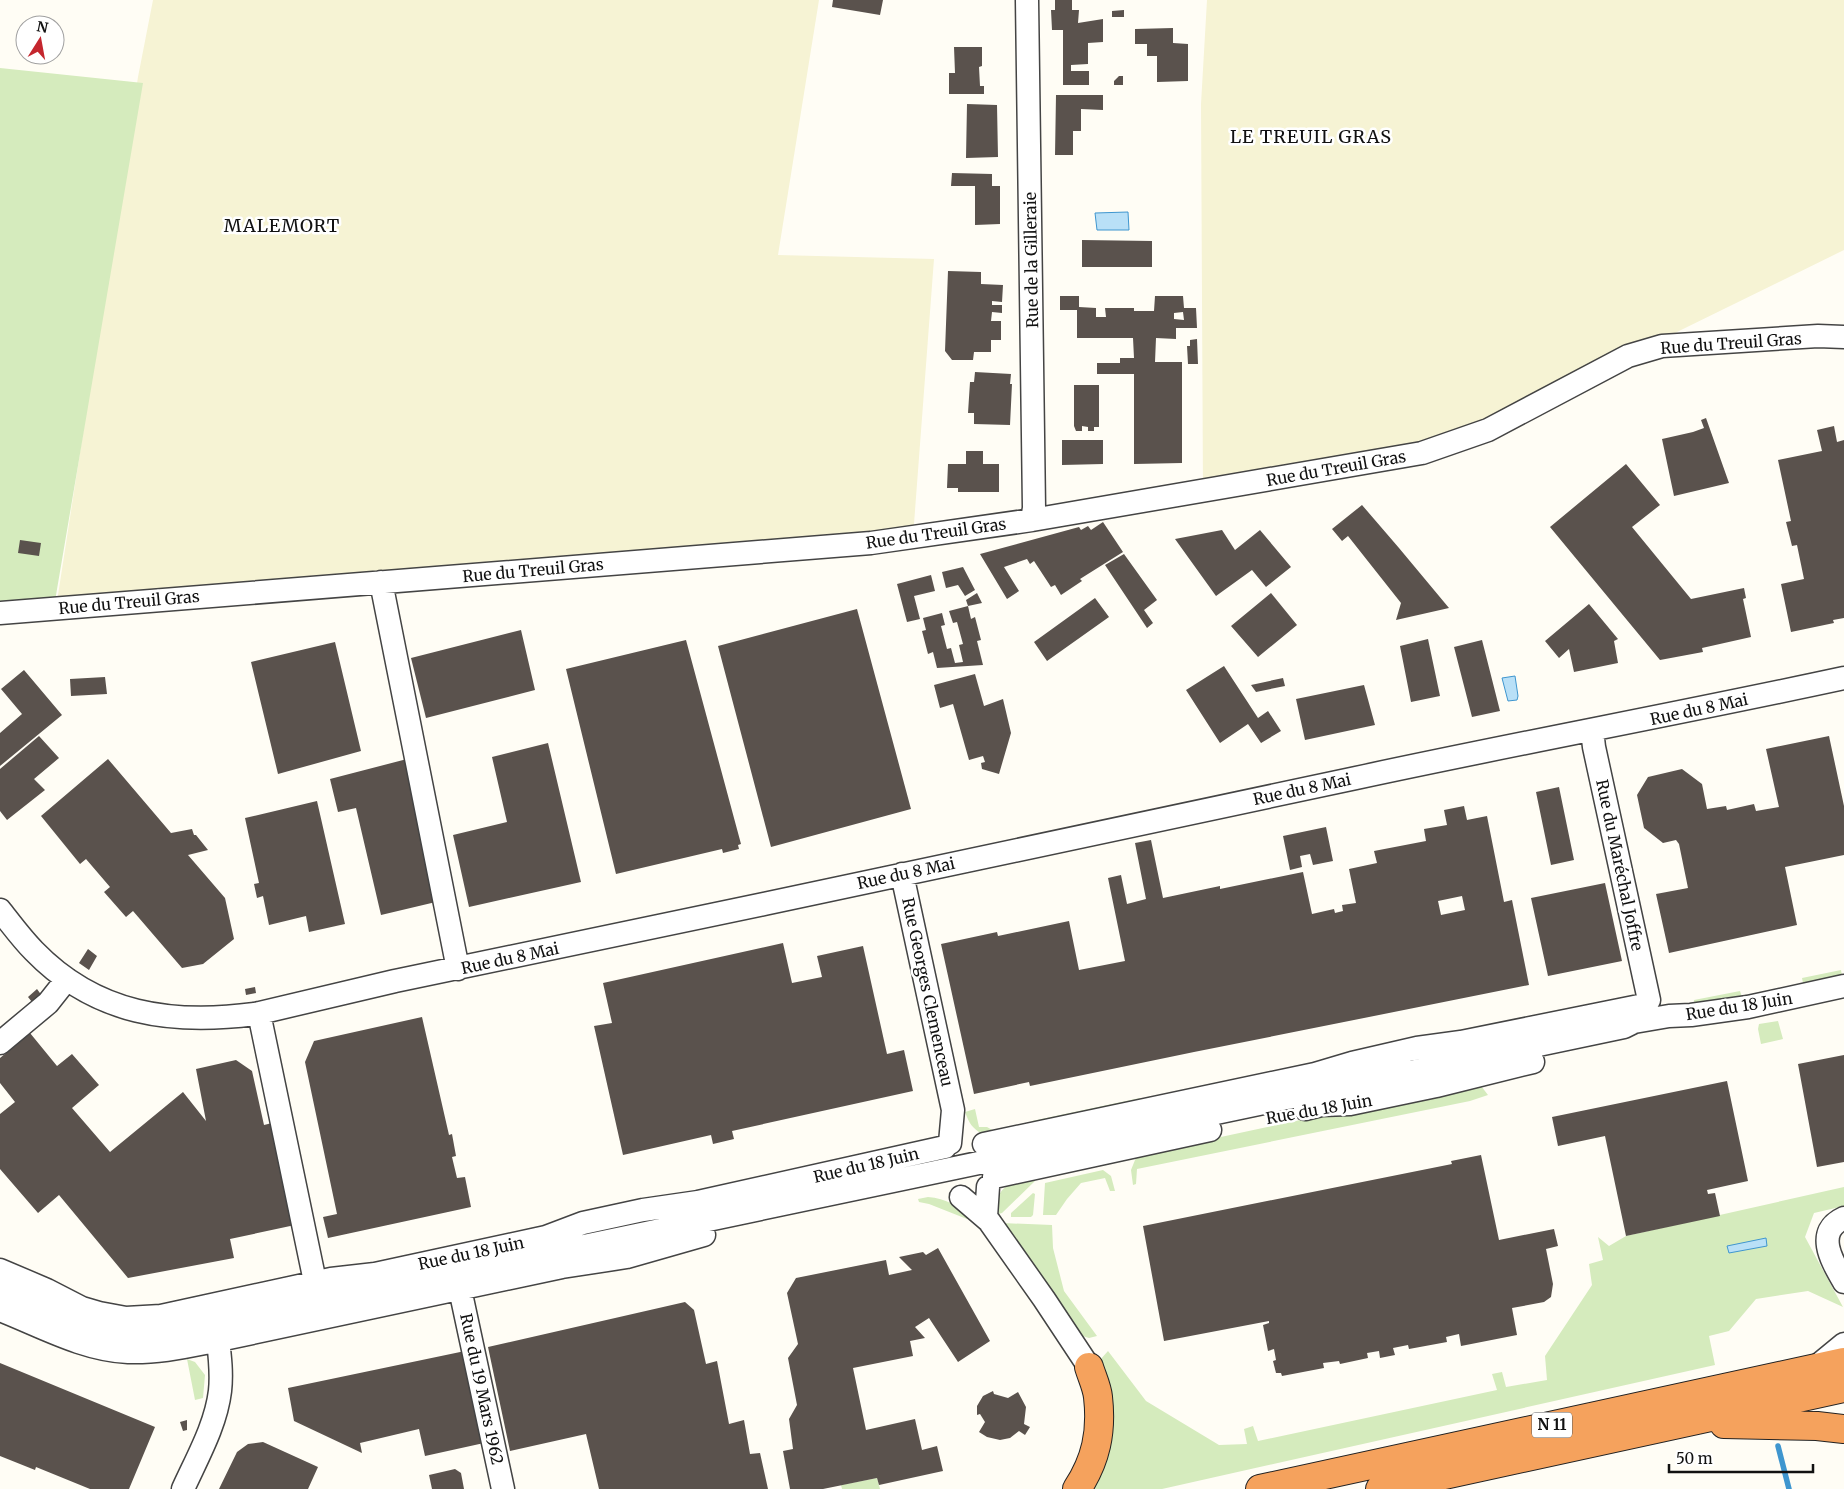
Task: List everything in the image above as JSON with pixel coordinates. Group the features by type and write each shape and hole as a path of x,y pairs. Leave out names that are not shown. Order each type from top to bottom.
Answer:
{"highway":[{"name":"N 11","path":"1260,1489 1844,1362"},
{"path":"1077,1489 1093,1462 1099,1434 1098,1396 1089,1367"},
{"name":"N 11","path":"1380,1489 1844,1388"},
{"path":"1680,1423 1817,1426 1844,1430"}],"street":[{"name":"Rue de la Gilleraie","path":"1027,0 1034,508 1032,520"},
{"name":"Rue du Treuil Gras","path":"0,613 871,542 1032,520 1422,453 1488,430 1628,356 1662,346 1844,336"},
{"path":"381,582 458,969"},
{"name":"Rue du 8 Mai","path":"0,910 35,952 67,979 79,987 115,1004 154,1015 174,1018 214,1018 259,1013 1359,777 1844,678"},
{"name":"Rue du Maréchal Joffre","path":"1592,730 1641,1015"},
{"name":"Rue Georges Clemenceau","path":"902,874 953,1110"},
{"path":"0,1043 48,1003 67,979"},
{"name":"Rue du 18 Juin","path":"1669,1016 1748,1007 1844,986"},
{"path":"259,1013 319,1301 947,1185 986,1162 1318,1074 1352,1063 1417,1048 1641,1015 1660,1003 1664,1006 1669,1016 1666,1027 1658,1034 1652,1035 1641,1015"},
{"name":"Rue du 18 Juin","path":"0,1270 47,1290 82,1308 126,1318 161,1316 205,1330 319,1301 376,1274 546,1237 583,1223 643,1210 698,1202 948,1145 958,1139 986,1162 1322,1105 1350,1104 1436,1086 1493,1071 1633,1040 1641,1015"},
{"path":"953,1110 948,1145 940,1154 937,1162 947,1185 986,1217 1089,1367"},
{"path":"953,1110 986,1162 986,1217"},
{"path":"947,1185 977,1195 986,1162"},
{"name":"Rue du 18 Juin","path":"0,1310 87,1345 110,1350 146,1352 205,1330 319,1301 460,1289 627,1257 695,1236 947,1185"},
{"path":"1844,1218 1835,1222 1829,1230 1827,1240 1831,1260 1844,1282"},
{"path":"0,1289 33,1303 75,1325 119,1336 145,1336 205,1330 221,1372 220,1391 208,1434 183,1489"},
{"name":"Rue du 19 Mars 1962","path":"460,1289 503,1489"},
{"path":"1815,1368 1844,1344"}],"shaded area":[{"path":"153,0 819,0 778,255 934,259 913,537 56,608 138,77"},
{"path":"1207,0 1844,0 1844,250 1628,356 1488,430 1203,492 1201,104"}],"green space":[{"path":"0,68 143,83 55,601 0,603"},
{"path":"1841,970 1842,976 1803,983 1802,978"},
{"path":"1740,991 1742,997 1694,1003 1694,1000"},
{"path":"1778,1021 1783,1039 1761,1044 1759,1024"},
{"path":"1478,1082 1488,1095 1470,1101 1137,1169 1136,1184 1133,1185 1131,1170 1137,1155"},
{"path":"1140,1098 1141,1103 1031,1126 1032,1121"},
{"path":"975,1109 979,1127 987,1127 994,1131 982,1134 973,1127 965,1112"},
{"path":"1103,1170 1111,1176 1115,1191 1110,1191 1105,1178 1081,1183 1056,1215 1043,1215 1045,1183"},
{"path":"1034,1177 1035,1181 1002,1213 998,1214 998,1197 1001,1191 1018,1181"},
{"path":"1844,1187 1844,1206 1814,1213 1805,1237 1843,1307 1808,1291 1756,1299 1729,1331 1709,1336 1715,1365 1162,1489 1085,1489 1100,1360 1108,1351 1146,1401 1219,1445 1247,1444 1244,1429 1253,1426 1258,1441 1497,1390 1492,1374 1502,1372 1506,1387 1547,1380 1545,1356 1592,1285 1589,1264 1603,1260 1598,1237 1609,1246 1626,1236"},
{"path":"1033,1193 1035,1194 1033,1215 1031,1217 1011,1217 1011,1213"},
{"path":"928,1197 946,1201 973,1217 967,1219 919,1202 918,1199"},
{"path":"1002,1223 1052,1225 1053,1248 1064,1291 1097,1336 1089,1338 1079,1335"},
{"path":"187,1359 195,1362 205,1375 203,1398 195,1400"},
{"path":"877,1478 880,1489 842,1489 841,1485"}],"water":[{"path":"1128,212 1129,230 1097,230 1095,213"},
{"path":"1515,676 1517,700 1508,701 1502,678"},
{"path":"1766,1238 1767,1246 1729,1253 1727,1246"}],"building":[{"path":"833,0 883,0 880,15 832,7"},
{"path":"1055,0 1072,0 1072,10 1079,10 1078,23 1103,19 1103,42 1088,43 1088,64 1071,65 1071,71 1089,71 1089,85 1063,85 1063,30 1052,30 1051,10 1055,10"},
{"path":"1124,10 1124,17 1112,17 1112,11"},
{"path":"1173,28 1173,43 1188,44 1188,81 1157,82 1157,56 1147,56 1147,44 1135,44 1135,29"},
{"path":"954,47 982,47 982,66 979,67 980,86 984,86 984,94 949,94 949,73 955,73"},
{"path":"1119,76 1123,76 1123,85 1114,85 1114,81"},
{"path":"1056,95 1103,95 1103,110 1081,109 1081,131 1073,131 1073,155 1055,155"},
{"path":"967,104 997,105 998,157 966,158"},
{"path":"952,173 992,174 992,186 1000,186 1000,224 975,225 975,186 951,186"},
{"path":"1082,240 1152,241 1152,267 1082,267"},
{"path":"948,271 981,272 981,284 1003,285 1002,302 992,301 992,305 1002,305 1002,313 992,312 991,321 1001,321 1001,340 991,340 991,352 974,352 973,360 952,360 945,351"},
{"path":"1060,296 1079,296 1079,307 1096,308 1096,317 1106,317 1105,308 1134,308 1134,311 1154,311 1155,296 1183,296 1184,308 1196,308 1197,328 1176,328 1176,339 1156,338 1155,362 1182,362 1182,463 1134,464 1134,374 1097,374 1097,363 1120,363 1120,358 1134,358 1133,338 1077,338 1077,310 1060,310","holes":["1183,312 1184,320 1174,319 1174,313"]},
{"path":"1197,339 1198,364 1188,364 1187,346 1190,346 1190,340"},
{"path":"975,372 1011,374 1010,425 974,424 974,413 968,413 970,382 974,382"},
{"path":"1074,385 1099,385 1099,427 1094,427 1094,431 1088,431 1088,427 1082,426 1082,431 1076,431 1074,426"},
{"path":"1706,418 1729,483 1674,496 1662,439 1704,428 1701,420"},
{"path":"1834,426 1837,442 1844,440 1844,618 1833,620 1834,623 1791,632 1781,584 1804,579 1797,545 1792,546 1786,522 1791,521 1778,460 1822,451 1817,430"},
{"path":"1062,440 1103,440 1103,464 1062,465"},
{"path":"966,451 983,451 983,464 999,464 999,492 958,492 958,488 947,488 948,464 966,464"},
{"path":"1626,464 1660,505 1632,527 1691,599 1744,588 1746,598 1743,599 1751,637 1702,648 1703,652 1660,660 1550,527"},
{"path":"1362,505 1449,608 1396,620 1401,603 1348,536 1342,541 1332,529"},
{"path":"1103,522 1123,552 1080,579 1082,581 1061,595 1055,585 1051,587 1034,561 1030,564 1027,559 1004,567 1019,591 1007,599 980,554 1079,527 1081,530 1088,526 1091,530"},
{"path":"1222,530 1235,550 1260,530 1291,567 1266,587 1252,570 1216,596 1175,539"},
{"path":"20,540 41,543 39,556 18,553"},
{"path":"1124,554 1157,600 1144,610 1153,623 1147,628 1105,565"},
{"path":"963,567 975,590 965,596 958,585 946,588 942,572"},
{"path":"931,575 935,591 914,596 920,619 907,622 897,584"},
{"path":"977,593 982,603 968,606 966,600"},
{"path":"1271,593 1297,625 1258,657 1231,626"},
{"path":"1095,598 1109,617 1047,661 1034,642"},
{"path":"1589,604 1618,639 1614,641 1618,663 1574,672 1569,649 1559,658 1545,641"},
{"path":"968,606 971,619 975,617 981,640 977,641 983,665 937,668 933,652 928,654 922,631 926,630 923,618 942,613 945,625 941,626 947,649 951,648 955,663 963,662 959,645 963,644 957,622 953,623 949,611"},
{"path":"857,609 911,809 771,847 718,646"},
{"path":"521,630 535,690 426,718 411,658"},
{"path":"1428,639 1440,696 1411,702 1400,646"},
{"path":"686,640 741,844 738,845 739,849 723,853 722,849 616,874 566,669"},
{"path":"1482,640 1500,711 1472,717 1454,647"},
{"path":"335,642 361,751 278,774 251,662"},
{"path":"1224,666 1258,718 1268,711 1281,731 1261,743 1248,724 1220,743 1186,690"},
{"path":"24,670 62,715 0,766 0,733 22,714 1,689"},
{"path":"975,674 984,706 1003,699 1011,733 999,774 982,769 981,763 985,762 983,756 969,760 953,704 940,708 934,685"},
{"path":"105,677 107,694 71,696 70,679"},
{"path":"1283,678 1285,686 1256,692 1251,685"},
{"path":"1364,685 1375,725 1305,740 1296,699"},
{"path":"39,736 59,758 34,779 45,790 7,820 0,811 0,769"},
{"path":"1829,736 1844,806 1844,855 1785,867 1797,925 1669,953 1656,894 1688,888 1679,844 1676,840 1663,843 1644,828 1637,795 1648,777 1682,769 1702,784 1707,809 1726,806 1727,810 1754,804 1756,811 1779,807 1766,749"},
{"path":"548,743 581,882 469,907 453,835 507,822 492,757"},
{"path":"108,759 171,833 192,829 194,835 208,850 188,855 225,898 234,939 203,964 182,968 133,911 126,917 104,892 110,887 86,859 80,864 41,816"},
{"path":"407,759 440,901 381,915 356,808 338,812 330,779"},
{"path":"1559,787 1574,860 1551,865 1536,792"},
{"path":"317,801 345,924 309,932 306,916 269,925 263,896 257,898 254,884 259,883 245,818"},
{"path":"1464,806 1467,820 1487,816 1504,902 1512,900 1529,985 1030,1086 1029,1082 974,1094 941,944 997,932 998,936 1069,921 1079,970 1125,961 1108,878 1121,875 1127,904 1146,899 1135,843 1151,840 1163,898 1220,886 1220,889 1303,872 1312,914 1334,909 1335,913 1343,911 1342,905 1356,903 1349,869 1377,863 1374,851 1426,841 1424,829 1447,825 1444,810","holes":["1462,896 1465,910 1441,915 1438,901"]},
{"path":"1326,827 1333,861 1313,865 1310,854 1300,856 1302,867 1290,870 1283,836"},
{"path":"1605,883 1622,961 1548,976 1531,898"},
{"path":"783,943 792,983 822,977 817,956 863,946 887,1054 904,1050 913,1091 732,1131 734,1139 713,1144 711,1135 623,1155 594,1026 612,1023 603,983"},
{"path":"88,949 97,956 89,970 79,963"},
{"path":"255,987 256,993 246,995 245,989"},
{"path":"37,989 45,1000 36,1007 28,997"},
{"path":"422,1017 449,1135 452,1134 456,1156 452,1157 457,1178 465,1177 471,1207 328,1238 323,1217 337,1214 305,1062 314,1041"},
{"path":"30,1033 57,1066 72,1054 99,1085 72,1108 110,1152 183,1092 206,1121 196,1069 236,1060 252,1071 264,1125 272,1123 295,1225 230,1239 234,1258 128,1278 59,1195 38,1213 0,1169 0,1114 15,1102 0,1083 0,1058"},
{"path":"1844,1055 1844,1162 1817,1167 1798,1064"},
{"path":"1727,1081 1748,1181 1707,1190 1708,1194 1715,1193 1720,1216 1626,1236 1605,1136 1558,1146 1552,1117"},
{"path":"1481,1155 1499,1240 1554,1229 1558,1246 1546,1249 1553,1284 1551,1297 1544,1302 1512,1308 1517,1335 1461,1346 1459,1334 1446,1337 1447,1342 1409,1349 1408,1345 1393,1348 1395,1355 1380,1358 1379,1351 1367,1353 1368,1358 1340,1364 1339,1361 1323,1363 1324,1368 1282,1376 1281,1373 1276,1373 1273,1361 1276,1360 1274,1349 1268,1351 1263,1325 1269,1323 1269,1321 1164,1341 1143,1226 1452,1164 1451,1161"},
{"path":"938,1248 990,1341 958,1362 929,1318 915,1327 925,1338 910,1341 913,1356 853,1368 866,1430 915,1419 922,1450 937,1446 943,1471 879,1485 877,1478 823,1489 790,1489 783,1451 793,1449 789,1419 797,1405 788,1358 798,1344 787,1293 796,1278 886,1260 889,1275 912,1270 899,1257 923,1252 926,1255"},
{"path":"685,1302 694,1310 706,1364 717,1361 729,1424 744,1420 750,1454 760,1453 768,1489 599,1489 586,1434 510,1451 488,1347"},
{"path":"465,1351 484,1443 425,1456 419,1429 360,1443 362,1453 294,1421 288,1388"},
{"path":"0,1363 155,1427 129,1489 90,1489 36,1467 35,1470 0,1456"},
{"path":"993,1391 994,1394 1008,1398 1018,1392 1026,1407 1024,1424 1030,1427 1025,1435 1019,1431 1010,1438 1000,1440 987,1437 979,1432 985,1422 980,1414 977,1415 977,1406 983,1396"},
{"path":"187,1420 187,1430 183,1431 180,1422"},
{"path":"263,1442 318,1467 308,1489 219,1489 237,1452 248,1444"},
{"path":"455,1469 461,1473 464,1489 432,1489 429,1475"}],"waterway":[{"path":"1778,1446 1789,1489"}],"district":[{"name":"LE TREUIL GRAS","path":"1311,137"},
{"name":"MALEMORT","path":"282,226"}]}
